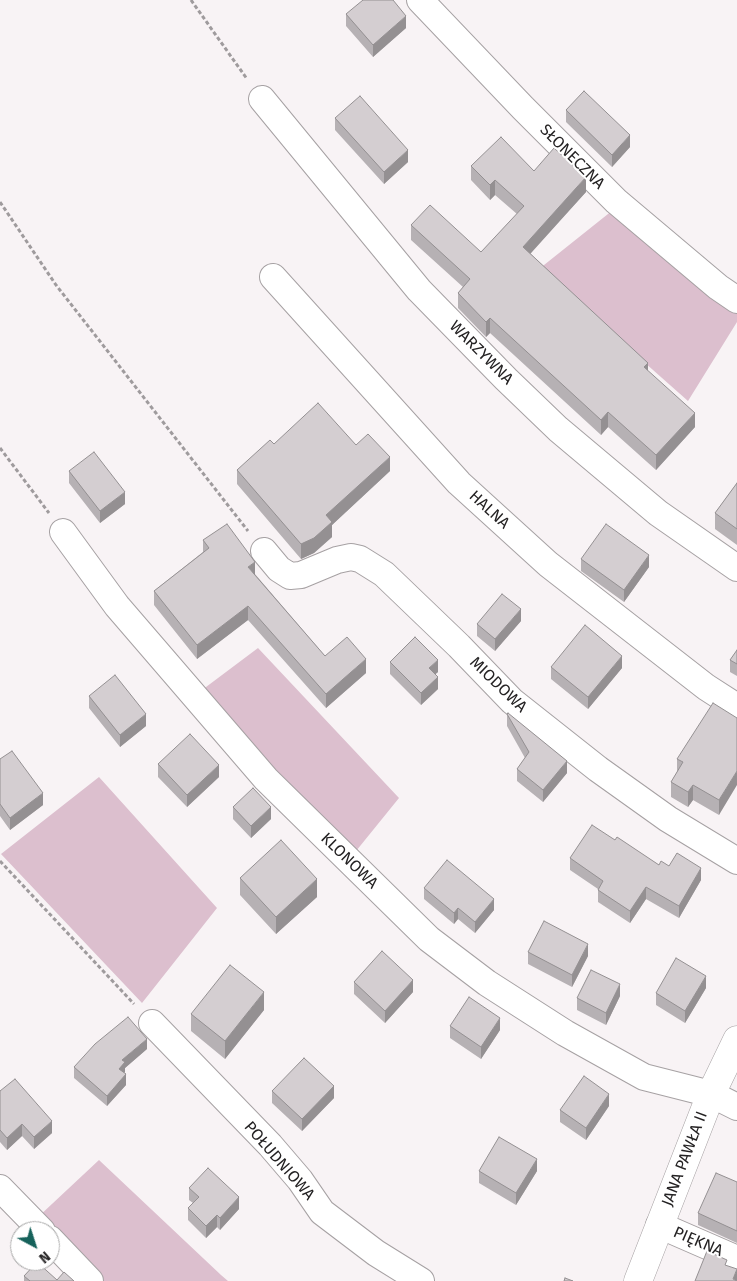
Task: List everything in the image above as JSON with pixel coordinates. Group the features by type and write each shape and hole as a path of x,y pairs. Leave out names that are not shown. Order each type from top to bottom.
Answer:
{"street":[{"name":"SŁONECZNA","path":"420,0 523,108 616,200 718,287 737,300"},
{"name":"WARZYWNA","path":"262,99 418,290 506,379 558,428 658,513 737,568"},
{"name":"HALNA","path":"273,277 459,483 548,564 706,687 737,707"},
{"name":"KLONOWA","path":"63,532 117,606 266,779 429,939 487,983 565,1033 644,1077 711,1094 737,1107"},
{"name":"MIODOWA","path":"264,551 279,569 290,576 301,575 337,560 351,557 384,574 459,646 512,701 668,819 737,861"},
{"name":"POŁUDNIOWA","path":"152,1023 270,1145 300,1180 322,1212 376,1253 421,1281"},
{"name":"JANA PAWŁA II","path":"638,1281 711,1094 737,1040"},
{"path":"0,1188 32,1221"},
{"name":"PIĘKNA","path":"659,1226 737,1259"},
{"path":"60,1250 90,1281"}],"path":[{"path":"191,0 262,99"},
{"path":"0,202 56,285 264,551"},
{"path":"0,448 63,532"},
{"path":"0,860 152,1023"}],"shaded area":[{"path":"613,210 737,306 737,322 688,401 539,269"},
{"path":"258,648 399,798 352,856 198,693"},
{"path":"99,777 217,908 142,1003 1,854"},
{"path":"99,1160 228,1281 99,1281 60,1241 60,1221 40,1221 37,1218"}],"building":[{"path":"363,0 393,0 406,16 373,45 346,14"},
{"path":"584,91 630,135 612,155 566,110"},
{"path":"360,96 408,150 384,172 335,118"},
{"path":"501,137 534,171 554,148 586,177 523,247 648,363 644,367 695,413 656,455 608,412 601,420 490,318 486,322 458,293 470,279 411,225 430,205 481,252 524,206 495,180 490,185 471,166"},
{"path":"318,403 356,445 368,434 390,457 326,515 332,522 314,538 301,544 237,470 270,440 274,444"},
{"path":"94,452 125,492 100,511 69,471"},
{"path":"737,483 737,529 715,513"},
{"path":"227,524 255,562 248,567 325,656 347,637 366,659 326,694 248,606 197,645 154,591 209,548 203,540"},
{"path":"606,524 649,555 624,590 581,559"},
{"path":"502,594 521,609 495,639 477,624"},
{"path":"585,625 622,656 588,697 551,667"},
{"path":"415,637 438,660 429,668 438,677 421,693 390,662"},
{"path":"737,650 737,664 730,660"},
{"path":"115,675 146,714 120,735 89,696"},
{"path":"713,703 737,718 737,771 719,800 693,785 688,792 671,782 683,762 677,759"},
{"path":"508,713 567,761 543,790 517,769 529,752"},
{"path":"190,734 219,765 187,795 158,764"},
{"path":"12,751 43,793 10,818 0,804 0,759"},
{"path":"253,788 271,807 251,826 233,807"},
{"path":"592,825 615,840 617,837 659,865 661,861 669,866 677,853 701,868 679,906 646,887 630,911 598,890 603,881 570,858"},
{"path":"281,840 317,879 276,917 240,878"},
{"path":"447,860 494,899 475,922 458,908 454,913 424,888"},
{"path":"544,921 588,944 572,975 528,952"},
{"path":"382,951 413,980 385,1011 354,982"},
{"path":"676,958 706,976 685,1011 656,993"},
{"path":"230,965 264,992 225,1041 191,1014"},
{"path":"591,970 620,984 606,1013 577,998"},
{"path":"469,997 500,1018 481,1047 450,1026"},
{"path":"128,1017 147,1039 122,1060 125,1062 119,1069 126,1074 107,1096 74,1067 95,1044"},
{"path":"304,1058 334,1086 302,1119 272,1091"},
{"path":"584,1076 609,1094 586,1128 560,1110"},
{"path":"15,1079 52,1121 34,1137 22,1124 7,1138 0,1130 0,1091"},
{"path":"499,1137 537,1159 516,1193 479,1171"},
{"path":"208,1168 239,1197 220,1218 217,1215 206,1226 188,1208 199,1197 189,1188"},
{"path":"716,1173 737,1182 737,1231 698,1213"},
{"path":"707,1251 727,1260 725,1265 737,1269 733,1279 737,1281 695,1281"},
{"path":"29,1271 47,1271 57,1280 64,1272 74,1281 30,1281 24,1276"}]}
